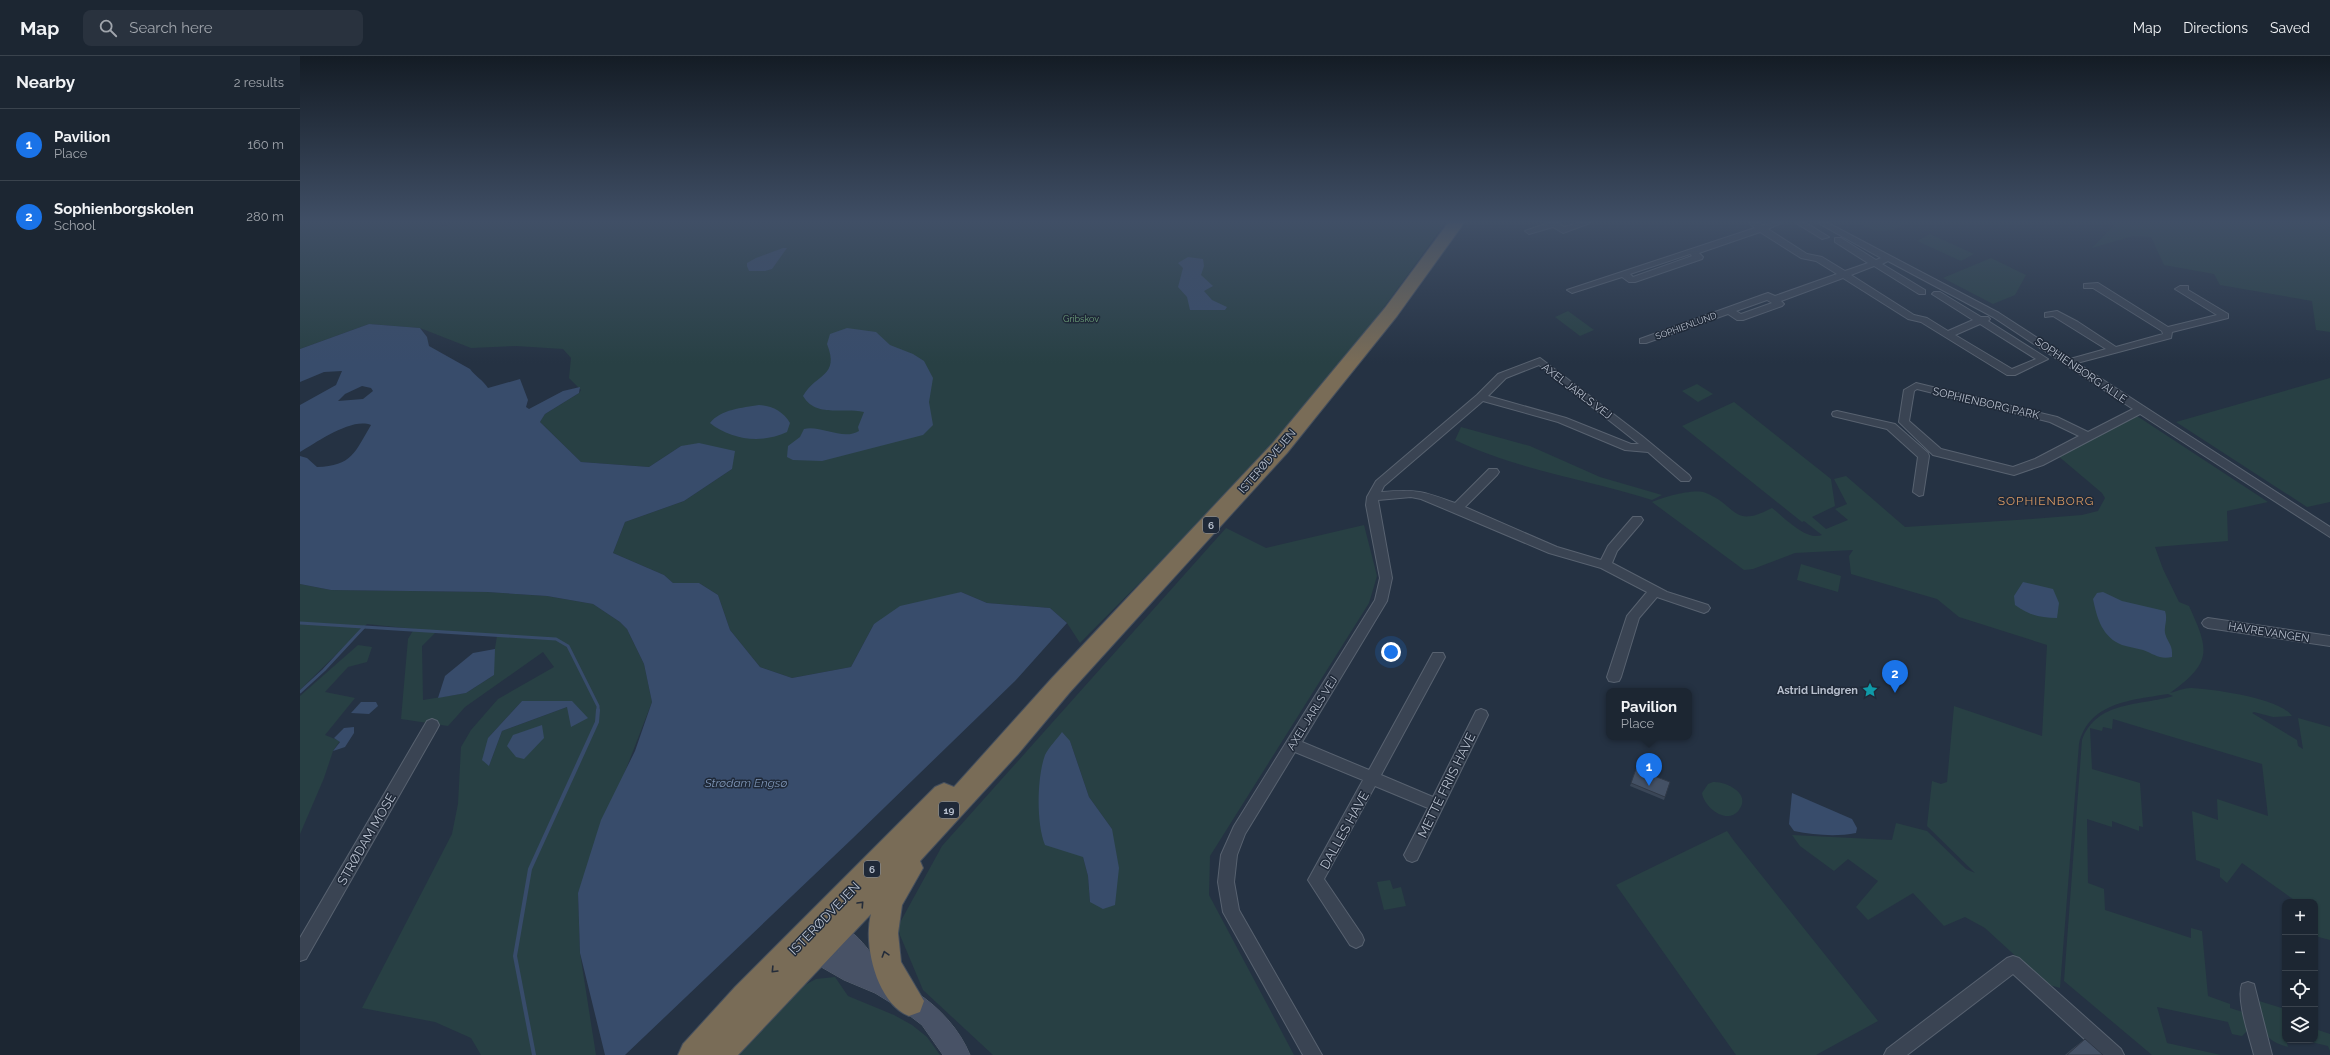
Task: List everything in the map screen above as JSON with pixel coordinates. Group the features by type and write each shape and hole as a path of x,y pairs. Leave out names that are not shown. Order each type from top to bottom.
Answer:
{"highway":[{"name":"ISTERØDVEJEN","path":"694,1055 821,939 1009,746 1060,685 1198,538 1285,442 1391,312 1422,270"},
{"name":"ISTERØDVEJEN","path":"716,1055 821,939 969,770 1060,685"},
{"path":"908,1001 891,974 883,949 882,926 889,900 907,871 976,793 1009,746"}],"street":[{"path":"1572,290 1623,273 1632,280 1662,270"},
{"path":"1835,270 1911,317 1924,320 2011,373 2040,360 1937,294"},
{"name":"SOPHIENLUND","path":"1643,341 1729,310 1740,318 1779,304 1774,300 1858,270"},
{"path":"1887,270 1922,292"},
{"name":"SOPHIENBORG ALLE","path":"1911,270 1996,315 2330,533"},
{"path":"2088,286 2095,285 2167,330 2225,316 2180,289 2185,288"},
{"path":"2048,315 2054,313 2075,324 2114,350"},
{"path":"1948,334 1996,315"},
{"path":"2069,362 2168,336 2167,330"},
{"name":"AXEL JARLS VEJ","path":"1313,1055 1231,912 1226,882 1229,855 1239,831 1381,601 1386,578 1372,505 1373,497 1380,484 1481,397 1502,376 1540,361 1685,478"},
{"name":"SOPHIENBORG PARK","path":"1904,418 1909,390 1916,386 2053,419 2088,436"},
{"name":"AXEL JARLS VEJ","path":"1481,397 1562,420 1629,447 1649,449"},
{"path":"1883,424 1904,418 1904,422 1938,452 2014,471 2039,462 2140,410"},
{"path":"1837,414 1891,426 1924,456 1920,492"},
{"path":"1924,460 1945,454"},
{"path":"1457,508 1493,472"},
{"path":"1373,497 1411,494 1423,495 1457,508 1553,550 1605,565 1654,591 1704,608"},
{"path":"1605,565 1612,549 1637,520"},
{"path":"1614,677 1633,616 1654,591"},
{"name":"HAVREVANGEN","path":"2208,623 2330,641"},
{"name":"DALLES HAVE","path":"1356,940 1316,880 1438,657"},
{"name":"METTE FRIIS HAVE","path":"1412,855 1481,715"},
{"name":"STRØDAM MOSE","path":"300,953 432,725"},
{"name":"DALLES HAVE","path":"1292,744 1437,805"},
{"path":"821,939 852,972 883,985 930,1017 958,1055"},
{"path":"1893,1055 2013,964 2115,1055"},
{"path":"2248,990 2254,1024 2263,1055"}],"green space":[{"name":"Gribskov","path":"300,270 1412,270 1337,367 1263,453 1203,518 1080,643 1067,623 1050,608 987,603 961,592 874,624 851,667 792,678 760,667 730,630 718,595 699,583 673,583 664,575 613,553 625,522 684,501 732,469 681,446 649,467 581,462 540,422 545,414 579,393 581,390 569,378 571,358 563,349 516,346 471,348 420,328 369,324 300,349"},
{"path":"1963,270 2015,270 2026,275 2015,295 1993,304 1943,278"},
{"path":"2190,270 2330,270 2330,332 2316,330 2312,301 2220,285 2214,274"},
{"path":"1568,311 1594,330 1580,336 1555,317"},
{"path":"2330,378 2330,502 2307,507 2176,422"},
{"path":"1697,384 1713,394 1698,402 1682,391"},
{"path":"1734,402 1831,479 1835,506 1812,517 1826,529 1848,520 1835,509 1847,504 1834,479 1846,476 1905,527 2082,515 2098,511 2105,498 2102,493 2057,455 2137,416 2268,502 2227,511 2228,541 2155,547 2163,569 2179,602 2189,606 2201,634 2203,645 2203,654 2194,673 2170,693 2188,688 2201,689 2260,699 2274,704 2292,716 2273,717 2254,712 2252,713 2297,740 2298,746 2303,749 2298,718 2330,727 2330,940 2318,937 2318,899 2293,899 2242,863 2227,883 2220,877 2220,869 2196,860 2192,811 2218,820 2217,799 2268,816 2262,764 2113,719 2112,729 2103,727 2102,731 2090,728 2092,769 2140,783 2143,827 2139,826 2139,831 2112,821 2112,827 2087,819 2088,883 2104,889 2105,910 2191,938 2191,928 2202,931 2208,996 2230,1004 2230,1008 2243,1012 2247,1031 2242,1036 2232,1034 2228,1022 2157,1007 2167,1043 2221,1055 2152,1055 2064,981 2082,740 2089,727 2098,718 2109,711 2173,696 2168,694 2127,701 2102,711 2092,719 2084,730 2079,744 2060,988 2046,984 1985,928 1965,917 1944,926 1913,893 1868,920 1856,907 1878,881 1848,859 1834,871 1800,846 1792,835 1892,840 1896,823 1927,831 1966,869 1975,873 1927,826 1932,781 1941,784 1947,782 1954,706 2042,736 2047,645 1959,617 1937,599 1851,574 1849,556 1853,550 1795,553 1753,569 1744,570 1652,502 1687,492 1701,492 1716,498 1742,516 1759,514 1772,508 1789,523 1803,532 1809,535 1822,535 1804,521 1802,522 1682,426"},
{"path":"1461,427 1530,446 1600,477 1662,495 1652,500 1527,467 1503,459 1455,440"},
{"path":"1364,525 1377,576 1369,603 1210,856 1209,895 1294,1055 993,1055 923,990 897,928 942,846 1226,528 1266,548","holes":["1070,741 1089,797 1112,829 1090,902 1088,876 1083,857"]},
{"path":"1801,564 1841,576 1838,592 1797,580"},
{"path":"300,584 331,590 487,592 547,596 593,604 620,622 627,629 644,664 652,702 578,893 580,953 596,1055 481,1055 471,1038 435,1022 362,1008 452,834 458,804 461,747 471,730 498,699 554,667 543,652 465,707 448,726 401,719 408,639 414,629 367,624 300,690","holes":["437,631 497,636 494,654 494,675 466,693 423,700 422,646","522,701 572,701 567,707 502,731 489,766 488,738"]},
{"path":"358,645 372,647 367,662 348,667 325,692 355,698 325,735 340,741 333,751 324,778 300,834 300,696"},
{"path":"1713,782 1730,786 1740,793 1742,804 1739,810 1734,814 1728,816 1717,813 1707,804 1702,793 1708,784"},
{"path":"1727,831 1878,1021 1816,1055 1736,1055 1616,885"},
{"path":"1390,880 1393,889 1401,887 1406,906 1384,910 1377,882"},
{"path":"835,977 848,996 894,1015 912,1025 927,1037 940,1055 732,1055 803,986 816,979"},
{"path":"2259,1001 2282,1008 2282,1043 2287,1043 2288,1047 2279,1044 2267,1036 2263,1025"},
{"path":"2318,1030 2330,1034 2330,1051 2328,1046 2316,1043 2318,1043"}],"water":[{"path":"748,270 770,270 765,271 749,271"},
{"path":"1183,270 1203,270 1201,275 1213,286 1204,291 1212,300 1227,307 1225,310 1190,310 1187,297 1178,287"},
{"name":"Strødam Engsø","path":"369,324 420,328 427,337 429,346 470,369 488,388 520,379 528,400 526,407 529,409 563,391 580,387 579,393 545,414 540,422 581,462 649,467 681,446 699,443 735,451 732,469 684,501 625,522 613,553 664,575 673,583 699,583 718,595 730,630 760,667 792,678 851,667 874,624 900,606 961,592 987,603 1050,608 1067,623 1015,681 625,1055 605,1055 580,953 578,893 601,820 635,751 652,702 644,664 627,629 620,622 593,604 547,596 487,592 331,590 300,584 300,456 307,458 317,467 338,464 351,456 361,443 371,425 363,423 345,427 300,452 300,405 336,385 342,371 324,372 300,382 300,349","holes":["362,386 371,388 373,391 363,399 338,401 345,394"]},
{"path":"847,328 876,332 890,345 913,354 924,361 933,378 929,402 933,425 923,435 822,461 793,460 787,457 788,446 800,437 804,429 818,429 839,434 853,434 859,431 858,427 864,412 822,409 808,403 803,396 808,389 829,369 831,363 827,344 830,334"},
{"path":"759,405 773,408 781,412 790,423 787,432 767,438 747,438 727,433 710,423 715,418 726,412 739,408"},
{"path":"2023,582 2053,589 2059,603 2057,618 2035,615 2015,605 2014,596"},
{"path":"2103,592 2122,601 2165,611 2165,633 2171,647 2172,657 2160,657 2143,650 2115,642 2105,632 2096,613 2093,599 2097,593"},
{"path":"495,649 494,675 466,693 438,698 445,676 473,653"},
{"path":"522,701 572,701 588,718 571,727 567,707 502,731 489,766 482,760 488,738"},
{"path":"361,702 376,702 378,706 369,714 351,713"},
{"path":"542,725 544,738 524,759 516,757 507,746 513,735"},
{"path":"354,727 354,733 345,747 333,751 340,742 334,738 344,728"},
{"path":"1062,732 1070,741 1089,797 1112,829 1119,868 1115,905 1103,909 1090,902 1088,876 1083,857 1045,845 1042,836 1039,813 1039,787 1042,764 1045,755"},
{"path":"1792,793 1852,819 1857,828 1856,833 1825,835 1794,831 1789,824"}],"building":[{"path":"1636,769 1670,782 1665,797 1631,783"},
{"path":"2085,1039 2103,1055 2067,1055"}],"waterway":[{"path":"300,623 364,627"},
{"path":"300,692 324,670 364,627"},
{"path":"364,627 556,639 568,646 598,706 598,710"},
{"path":"534,1055 515,956 530,869 597,722 598,710"}],"place":[{"name":"Astrid Lindgren","path":"1870,690"},
{"name":"Sophienborgskolen","path":"1895,693"},
{"name":"Pavilion","path":"1649,786"}],"district":[{"name":"SOPHIENBORG","path":"2046,501"}]}
